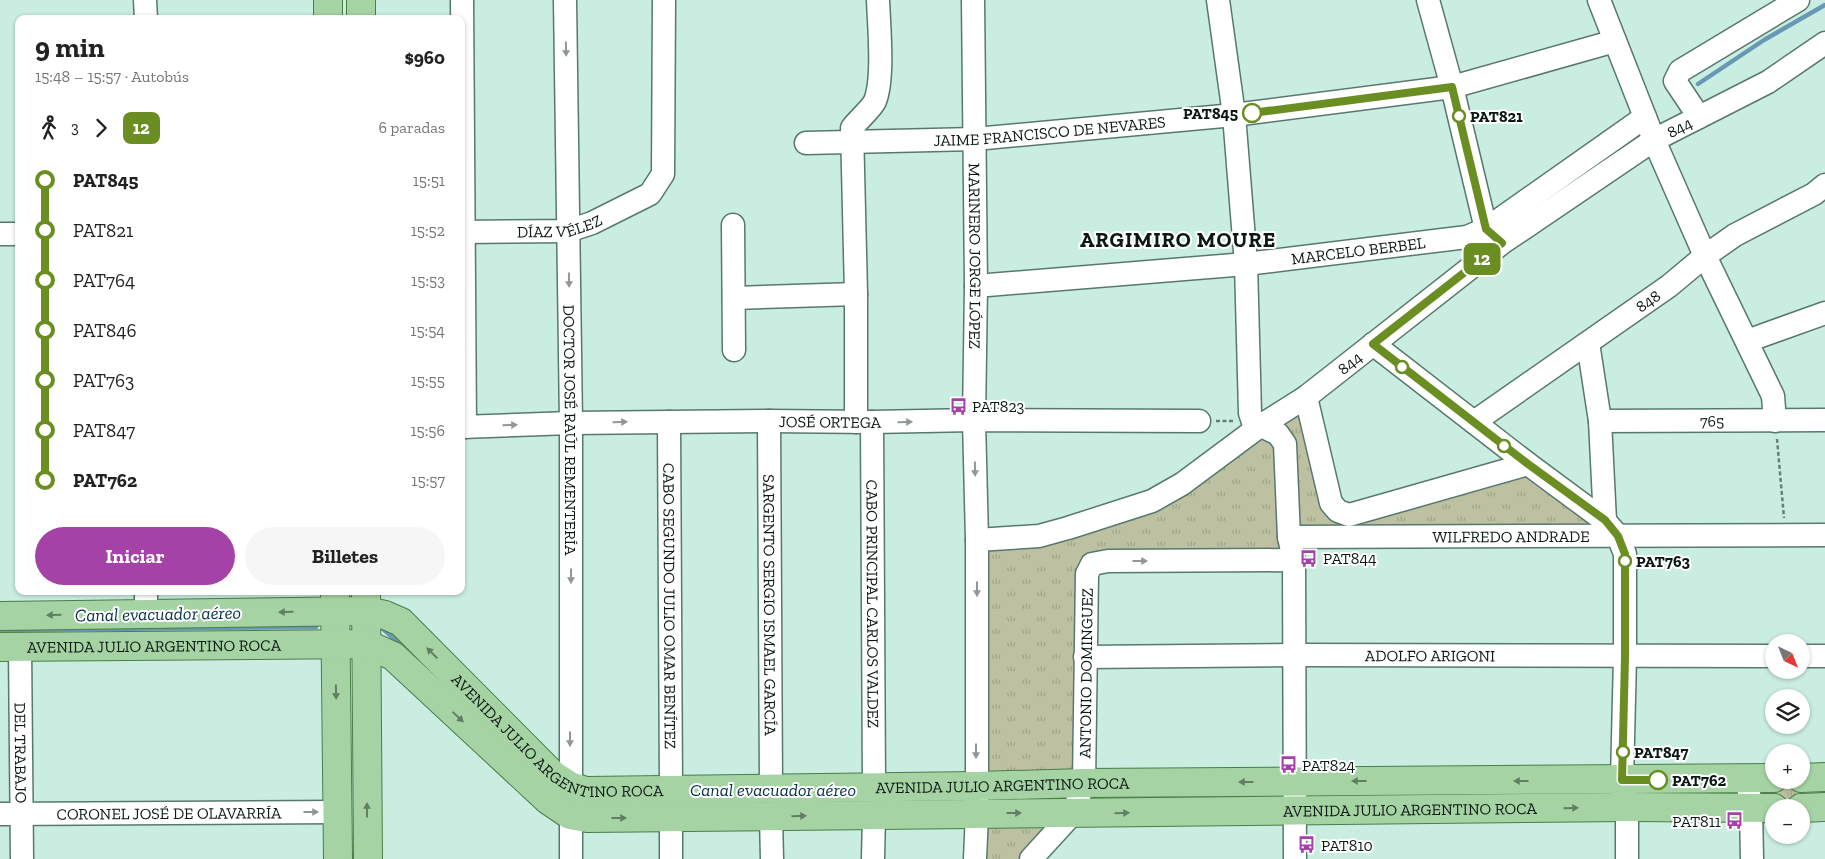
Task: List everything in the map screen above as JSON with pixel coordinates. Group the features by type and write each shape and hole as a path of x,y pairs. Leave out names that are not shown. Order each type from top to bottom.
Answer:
{"main road":[{"path":"328,0 328,15"},
{"path":"361,0 361,15"},
{"path":"366,601 368,859"},
{"name":"AVENIDA JULIO ARGENTINO ROCA","path":"0,616 146,603 366,601 385,615 401,622 553,774 570,786 586,791 1084,783 1765,778"},
{"path":"335,602 338,859"},
{"name":"AVENIDA JULIO ARGENTINO ROCA","path":"10,647 366,644 393,656 548,800 570,815 587,818 1626,807 1763,808"},
{"path":"1810,778 1825,777"},
{"path":"1810,808 1825,808"}],"street":[{"path":"145,0 146,15"},
{"path":"462,0 462,15"},
{"name":"DOCTOR JOSÉ RAÚL REMENTERÍA","path":"565,0 572,423 571,859"},
{"name":"DÍAZ VÉLEZ","path":"465,232 568,232 592,223 650,194 663,174 664,0"},
{"name":"CABO PRINCIPAL CARLOS VALDEZ","path":"874,786 864,422 856,294 852,128 874,103 880,86 878,0"},
{"path":"1218,0 1234,115 1246,264 1250,413 1256,424 1278,434 1285,444 1289,537 1294,560 1295,859"},
{"path":"1428,0 1494,236"},
{"path":"1599,0 1654,140 1705,256 1773,396 1775,421"},
{"path":"1700,117 1676,81 1680,71 1798,0"},
{"name":"MARINERO JORGE LÓPEZ","path":"977,813 977,540 974,420 976,286 975,139 979,1"},
{"name":"JAIME FRANCISCO DE NEVARES","path":"806,143 975,139 1234,115 1452,87 1615,41"},
{"name":"844","path":"977,540 1039,536 1152,501 1182,484 1256,424 1306,398 1373,344 1494,236 1654,140 1768,82 1825,44"},
{"name":"MARCELO BERBEL","path":"976,286 1246,264 1467,237 1494,236 1644,117"},
{"name":"848","path":"1474,422 1669,286 1705,256 1735,236 1814,194 1825,185"},
{"path":"733,225 734,350"},
{"path":"0,234 15,234"},
{"path":"734,298 856,294"},
{"path":"1747,340 1825,313"},
{"path":"1588,343 1600,421 1612,528 1625,554 1622,780 1626,807 1627,859"},
{"path":"1373,344 1612,528"},
{"path":"1306,398 1331,503 1338,511 1343,513 1349,514 1528,464"},
{"name":"765","path":"1600,421 1825,420"},
{"name":"JOSÉ ORTEGA","path":"465,427 572,423 769,421 1199,421"},
{"name":"SARGENTO SERGIO ISMAEL GARCÍA","path":"769,421 770,788"},
{"name":"CABO SEGUNDO JULIO OMAR BENÍTEZ","path":"669,422 671,791"},
{"name":"WILFREDO ANDRADE","path":"1289,537 1612,528 1825,535"},
{"name":"ANTONIO DOMINGUEZ","path":"1073,813 1084,783 1087,574 1092,564 1108,561 1294,560"},
{"name":"DEL TRABAJO","path":"10,647 11,814 22,859"},
{"name":"ADOLFO ARIGONI","path":"1086,657 1293,655 1765,656"},
{"path":"1810,656 1825,656"},
{"path":"1747,778 1763,808 1752,859"},
{"name":"CORONEL JOSÉ DE OLAVARRÍA","path":"11,814 337,812"},
{"path":"975,859 977,813"},
{"path":"1031,859 1073,813"},
{"path":"873,859 874,815"},
{"path":"771,816 772,859"},
{"path":"671,818 672,859"}],"path":[{"path":"1199,421 1256,424"},
{"path":"1775,421 1785,534"}],"green space":[{"path":"1306,397 1338,511 1528,464 1618,536 1290,537 1294,560 1092,564 1084,783 1765,780 1765,789 1810,789 1810,779 1825,777 1825,807 1810,807 1810,799 1765,799 1765,807 1073,813 1031,859 975,859 977,540 1152,501"}],"waterway":[{"path":"1698,84 1764,40 1825,5"},
{"name":"Canal evacuador aéreo","path":"0,630 316,627"},
{"name":"Canal evacuador aéreo","path":"381,627 403,647"}],"bus line":[{"name":"12","path":"1252,113 1452,87 1486,229 1502,243 1373,344 1528,464 1605,520 1618,536 1625,554 1622,780 1658,780"}],"place":[{"name":"PAT845","path":"1252,113"},
{"name":"PAT821","path":"1459,116"},
{"name":"PAT823","path":"958,406"},
{"name":"PAT844","path":"1309,558"},
{"name":"PAT763","path":"1625,561"},
{"name":"PAT847","path":"1623,752"},
{"name":"PAT824","path":"1288,765"},
{"name":"PAT762","path":"1658,780"},
{"name":"PAT811","path":"1735,821"},
{"name":"PAT810","path":"1307,845"}],"district":[{"name":"ARGIMIRO MOURE","path":"1178,240"}]}
